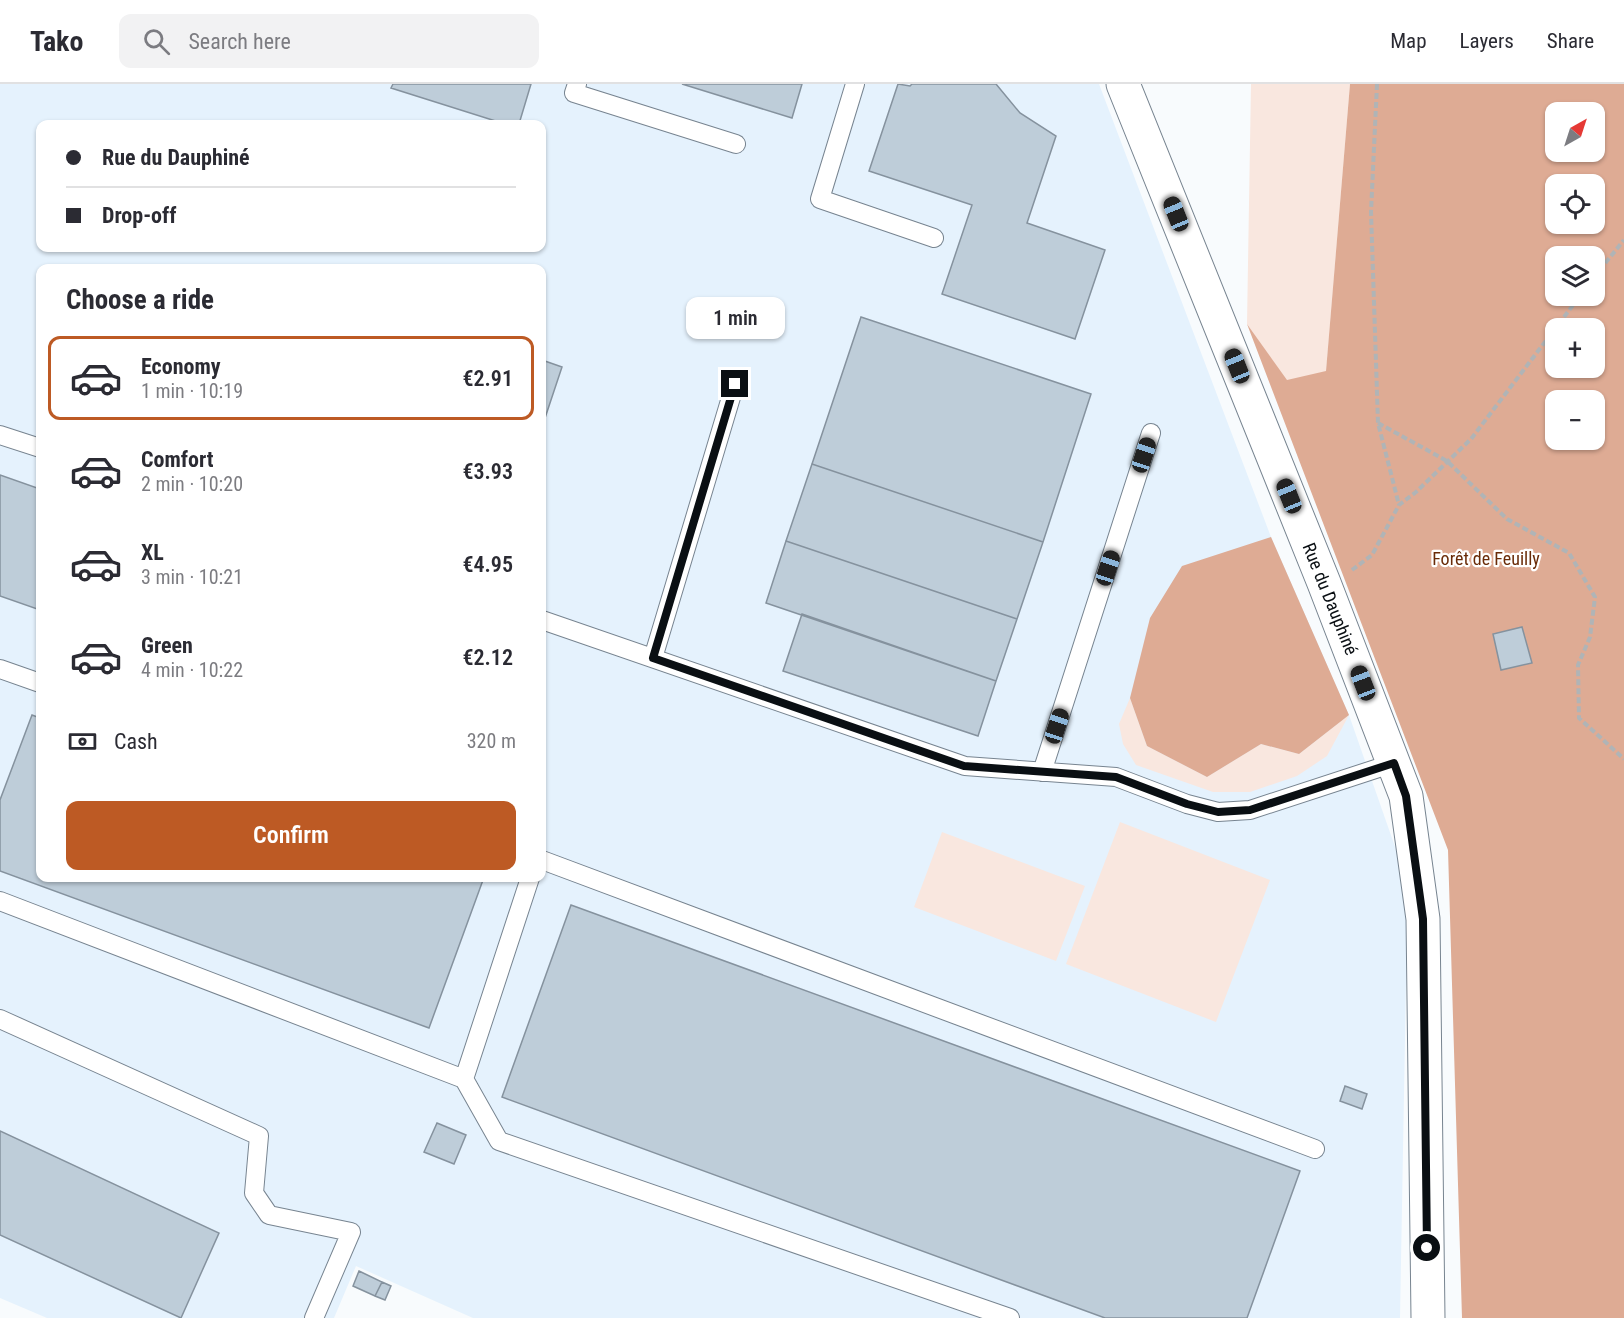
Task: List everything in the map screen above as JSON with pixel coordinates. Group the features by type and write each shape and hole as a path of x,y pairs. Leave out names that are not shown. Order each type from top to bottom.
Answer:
{"street":[{"name":"Rue du Dauphiné","path":"1123,84 1324,583 1406,796 1423,919 1428,1318"}],"lane":[{"path":"577,84 574,93 736,144"},
{"path":"855,84 820,199 934,238"},
{"path":"653,658 735,384"},
{"path":"1042,771 1151,433"},
{"path":"0,435 36,447"},
{"path":"546,621 964,766 1116,777 1187,804 1218,812 1250,810 1394,763"},
{"path":"0,669 36,682"},
{"path":"546,861 1315,1149"},
{"path":"464,1079 529,882"},
{"path":"0,901 464,1079 499,1141 1010,1318"},
{"path":"0,1019 259,1136 254,1193 269,1215 351,1232 314,1318"}],"path":[{"path":"1377,84 1371,212 1378,423 1399,505"},
{"path":"1605,263 1624,240"},
{"path":"1324,583 1357,568 1372,555 1399,505 1416,492 1471,439 1572,306"},
{"path":"1378,423 1447,461 1507,519 1569,553 1595,597 1590,637 1578,665 1579,718 1624,759"}],"shaded area":[{"path":"0,84 1099,84 1271,537 1349,715 1401,864 1407,927 1400,1318 473,1318 356,1266 334,1318 47,1318 0,1298"},
{"path":"1251,84 1350,84 1326,372 1287,381 1247,324"},
{"path":"1130,698 1147,746 1207,777 1261,744 1299,754 1349,715 1327,756 1297,776 1250,792 1213,792 1136,765 1123,744 1119,724"},
{"path":"1120,822 1270,880 1216,1022 1066,964"},
{"path":"942,832 1085,886 1056,961 914,907"}],"green space":[{"name":"Forêt de Feuilly","path":"1350,84 1624,84 1624,1318 1462,1318 1448,850 1247,324 1287,380 1326,371"},
{"path":"1271,537 1349,715 1299,754 1261,744 1207,777 1147,746 1130,698 1150,618 1182,566"}],"building":[{"path":"393,84 531,84 520,120 492,120 391,88"},
{"path":"682,84 802,84 792,118"},
{"path":"898,84 910,86 912,84 996,84 1020,113 1056,136 1027,223 1105,250 1075,339 942,294 972,205 869,171"},
{"path":"861,317 1091,394 1043,542 812,464"},
{"path":"546,361 562,367 546,415"},
{"path":"812,464 1043,542 1017,619 786,541"},
{"path":"0,475 36,488 36,609 0,596"},
{"path":"786,541 1017,619 996,681 766,603"},
{"path":"802,614 996,681 978,736 783,671"},
{"path":"1522,627 1532,663 1501,670 1493,634"},
{"path":"32,715 36,716 36,882 482,882 429,1028 0,871 0,800"},
{"path":"571,905 1300,1171 1247,1318 1105,1318 502,1097"},
{"path":"1345,1086 1367,1094 1362,1109 1340,1101"},
{"path":"437,1123 466,1135 454,1164 424,1152"},
{"path":"0,1131 219,1233 181,1318 0,1235"},
{"path":"359,1271 382,1282 375,1296 353,1286"},
{"path":"382,1282 391,1286 385,1300 375,1296"}],"route":[{"path":"735,384 653,658 964,766 1116,777 1187,804 1218,812 1250,810 1303,795 1394,763 1406,796 1423,919 1427,1248"}]}
